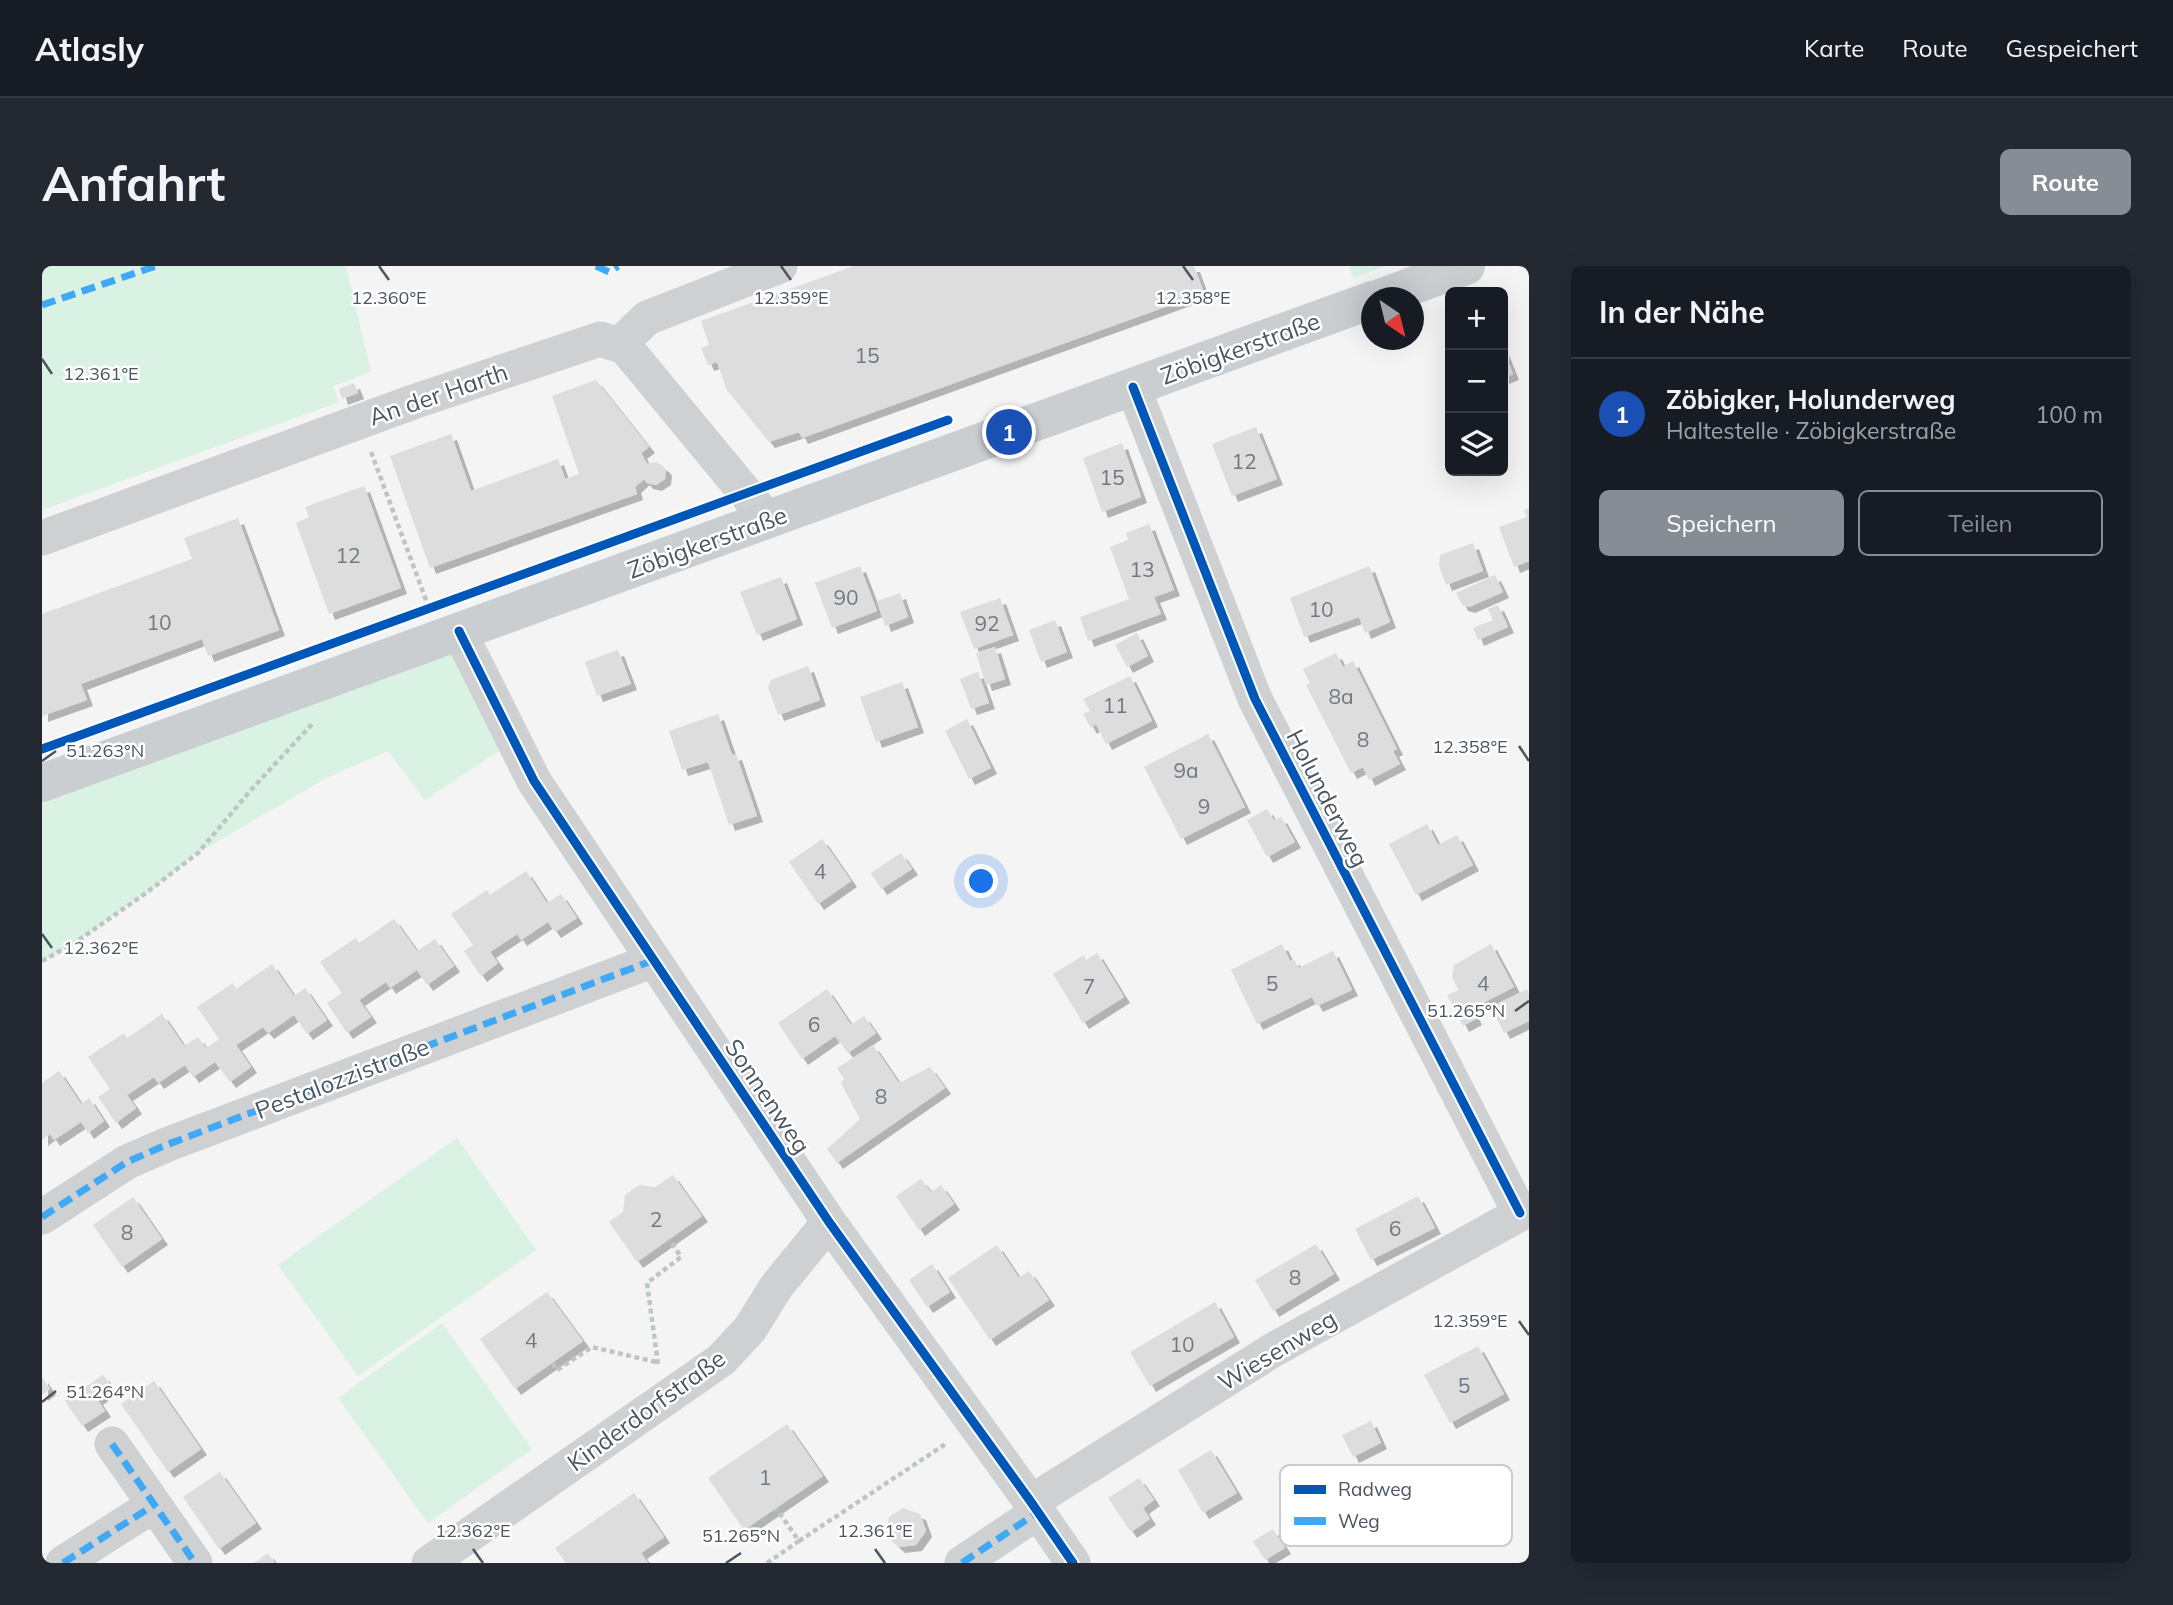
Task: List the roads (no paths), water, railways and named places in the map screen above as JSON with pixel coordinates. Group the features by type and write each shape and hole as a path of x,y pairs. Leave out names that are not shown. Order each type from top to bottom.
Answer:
{"main road":[{"path":"1410,287 1466,266"},
{"name":"Zöbigkerstraße","path":"42,783 1361,304"}],"street":[{"path":"768,520 625,347 619,345 648,318 780,266"},
{"name":"An der Harth","path":"42,538 360,422 600,340 619,345"},
{"name":"Holunderweg","path":"1133,387 1255,699 1524,1211"},
{"name":"Sonnenweg","path":"459,631 534,781 829,1222 1073,1563"},
{"name":"Pestalozzistraße","path":"42,1217 127,1162 166,1144 654,960"},
{"name":"Wiesenweg","path":"962,1563 1035,1507 1273,1350 1524,1211"},
{"name":"Kinderdorfstraße","path":"429,1563 721,1360 750,1329 776,1287 829,1222"},
{"path":"112,1444 195,1563"},
{"path":"63,1563 154,1505"}],"place":[{"name":"Zöbigker, Holunderweg","path":"1009,432"}]}
